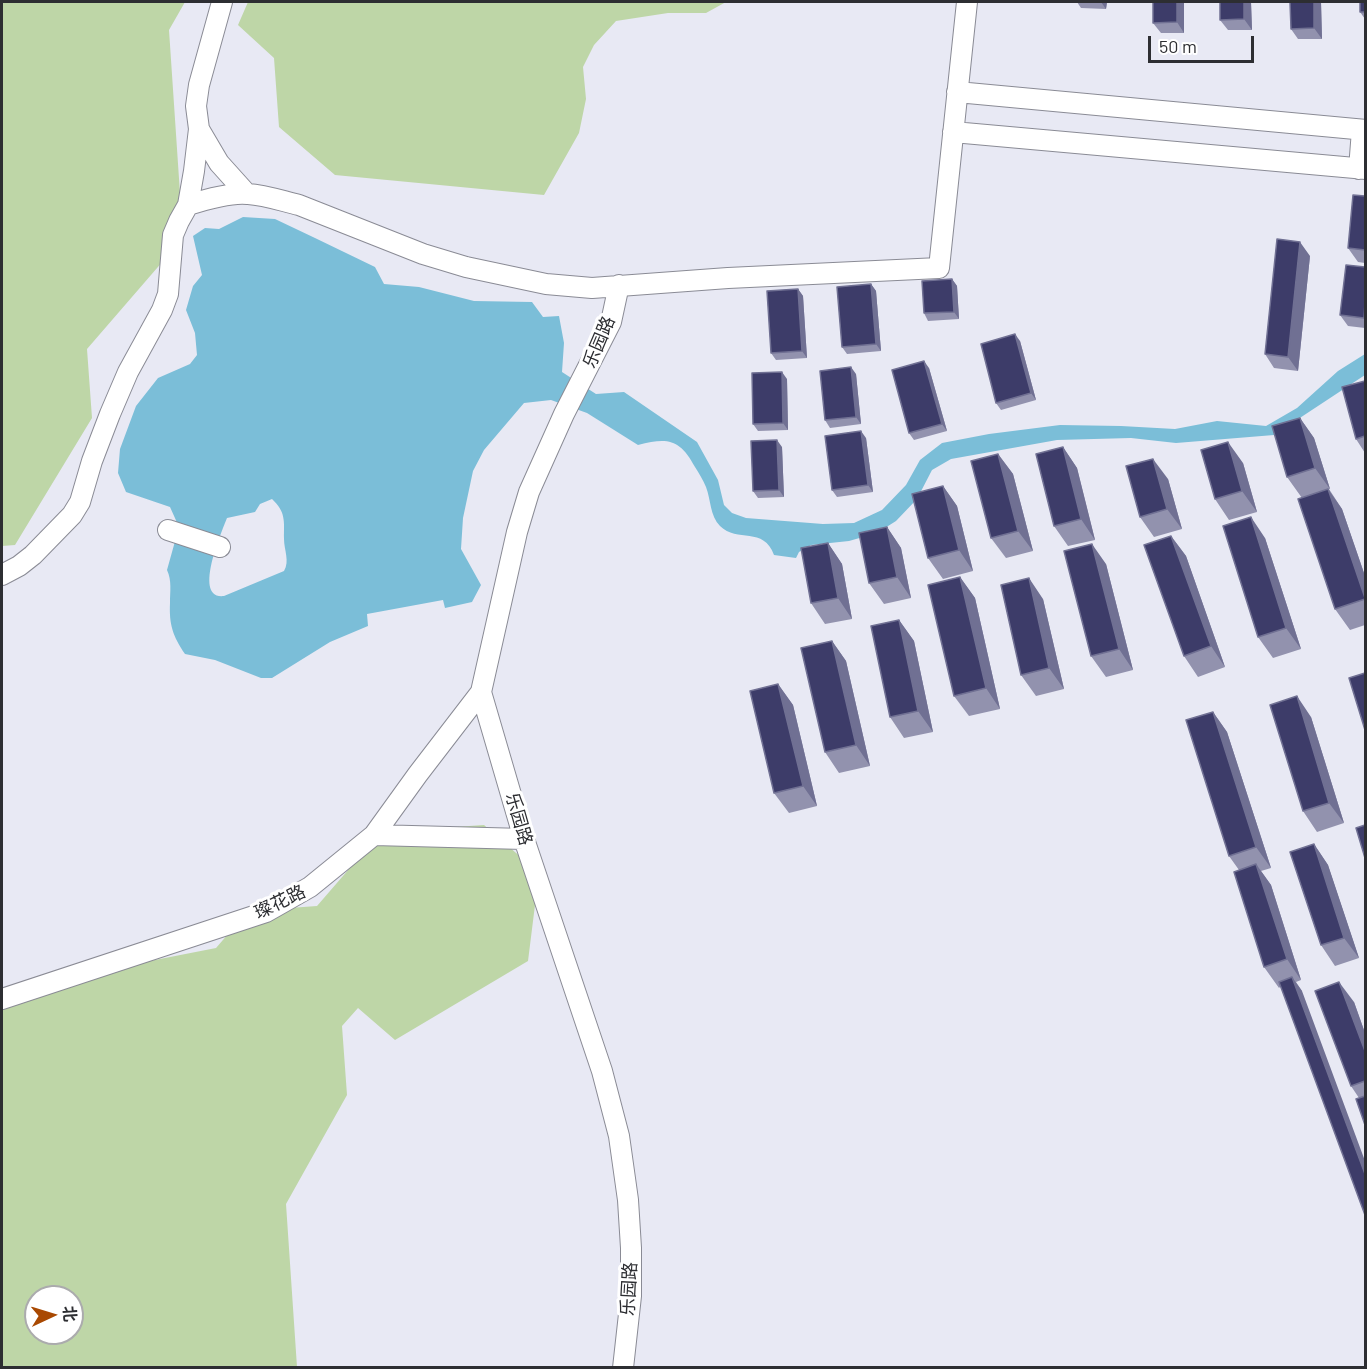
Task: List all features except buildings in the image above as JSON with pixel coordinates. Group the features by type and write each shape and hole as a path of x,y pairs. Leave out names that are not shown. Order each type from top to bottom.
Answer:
{"street":[{"path":"2,575 33,555 72,515 80,502 92,461 110,414 128,372 162,310 168,294 173,236 178,221 188,205 199,129 196,106 199,86 222,2"},
{"path":"188,205 246,193 299,206 423,254 466,267 546,284 592,288 939,268 967,2"},
{"path":"953,132 1362,169 1364,130 957,92"},
{"path":"199,129 219,164 246,193"},
{"name":"乐园路","path":"619,285 610,322 564,414 529,492 517,532 481,692 524,839 602,1071 619,1136 628,1200 631,1248 631,1296 623,1368"},
{"path":"168,530 220,547"},
{"name":"璨花路","path":"2,999 266,912 310,887 374,835 417,774 481,692"},
{"path":"374,835 524,839"}],"green space":[{"path":"2,2 185,2 169,30 183,238 87,349 92,418 15,545 2,546"},
{"path":"248,2 726,2 706,13 668,13 616,21 594,45 583,67 586,99 579,133 544,195 335,175 279,127 274,58 238,25"},
{"path":"484,825 539,873 528,961 395,1040 358,1008 342,1026 347,1095 286,1204 297,1367 2,1368 2,990 216,948 248,911 317,906 381,832"}],"water":[{"path":"243,217 275,219 375,267 384,284 419,287 474,301 532,302 543,317 559,316 564,343 562,372 596,394 624,392 697,442 718,480 724,505 732,513 746,518 823,524 854,523 882,510 906,485 920,460 942,443 989,434 1060,425 1175,429 1217,421 1266,426 1297,408 1338,371 1365,354 1365,375 1274,435 1176,443 1131,438 1057,440 951,459 932,470 917,499 896,521 877,533 849,541 811,545 799,552 796,558 774,555 770,546 764,541 734,534 720,526 714,518 708,492 702,479 684,451 672,442 657,441 638,445 587,413 551,400 524,403 484,450 473,471 463,518 461,549 481,585 472,602 445,608 443,600 367,614 368,626 330,642 272,678 261,678 215,660 185,654 177,642 171,624 170,582 167,570 179,527 170,507 126,492 118,473 120,449 136,406 158,378 190,364 197,355 195,333 186,310 193,286 202,275 193,236 205,228 219,229","holes":["272,499 277,504 284,522 287,559 284,571 224,596 215,594 210,587 212,563 227,518 255,512 260,504"]}]}
